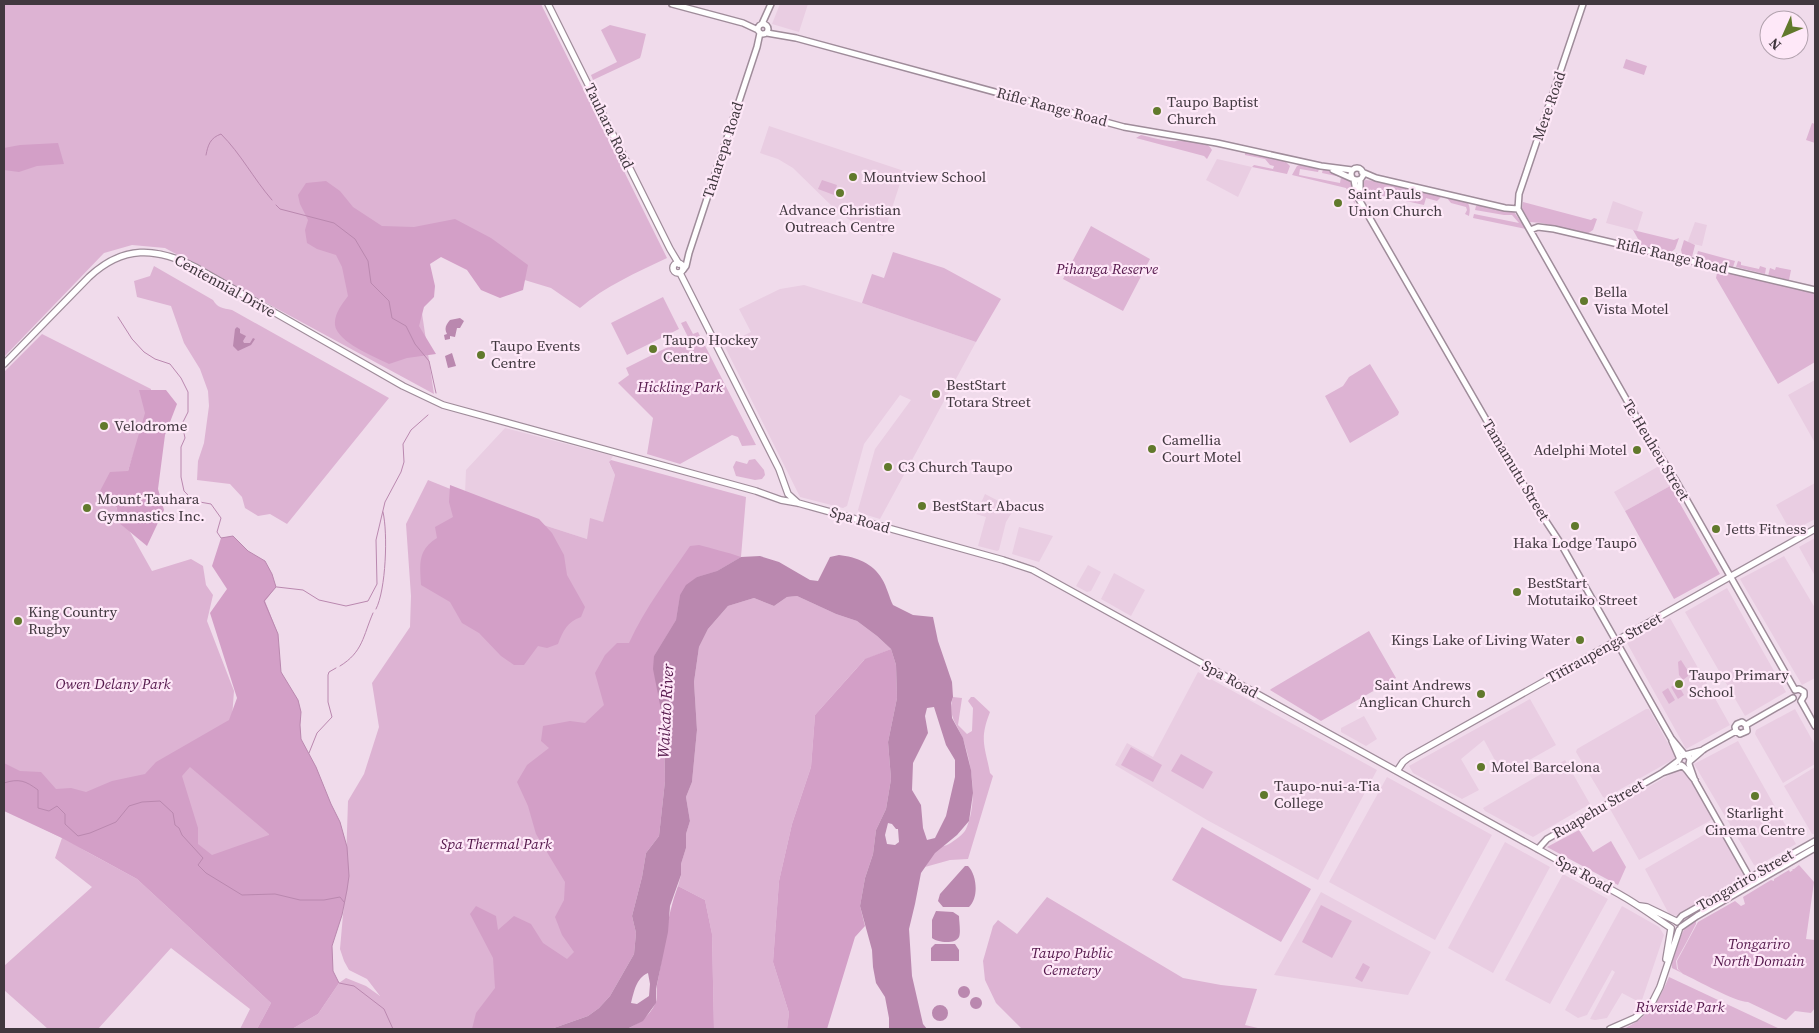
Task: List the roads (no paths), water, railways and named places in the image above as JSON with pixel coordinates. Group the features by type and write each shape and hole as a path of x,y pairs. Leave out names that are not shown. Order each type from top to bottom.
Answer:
{"main road":[{"name":"Tauhara Road","path":"548,4 678,264 674,271 682,271"},
{"name":"Centennial Drive","path":"4,364 96,270 122,255 151,252 161,253 183,261 417,393 443,405 466,411"},
{"path":"682,271 779,470 786,491 769,496"},
{"name":"Spa Road","path":"466,411 787,502 798,503 1003,560 1033,570 1640,906 1671,928"},
{"name":"Spa Road","path":"786,491 798,503"},
{"name":"Tītīraupenga Street","path":"1397,771 1408,758 1815,529"},
{"name":"Spa Road","path":"1640,906 1647,907 1678,925"},
{"path":"1665,968 1671,928 1676,931 1678,925"},
{"path":"1610,1029 1635,1018 1657,994 1678,925"}],"street":[{"name":"Rifle Range Road","path":"672,4 1124,127 1211,142 1327,167 1352,170 1357,168 1376,178 1505,208 1518,209"},
{"name":"Mere Road","path":"1518,209 1519,194 1583,4"},
{"name":"Taharepa Road","path":"682,271 686,266 770,6"},
{"name":"Rifle Range Road","path":"1327,167 1357,179 1376,178"},
{"path":"1352,170 1350,174 1357,179 1362,172"},
{"name":"Tamamutu Street","path":"1357,179 1355,190 1361,201 1532,499 1561,544 1754,884"},
{"name":"Te Heuheu Street","path":"1518,209 1795,690"},
{"name":"Rifle Range Road","path":"1530,230 1538,227 1554,229 1815,290"},
{"name":"Taharepa Road","path":"678,264 689,253"},
{"path":"1795,690 1804,692 1804,698 1801,701 1798,702 1793,698 1792,695 1795,690"},
{"name":"Ruapehu Street","path":"1538,849 1547,839 1736,731 1744,734 1746,725 1793,698"},
{"path":"1801,701 1815,726"},
{"name":"Tongariro Street","path":"1678,925 1682,916 1815,841"},
{"name":"Tongariro Street","path":"1678,925 1815,848"}],"water":[{"path":"460,318 464,321 460,328 457,328 455,337 450,336 450,339 445,340 444,335 447,334 447,323 450,320"},
{"path":"237,327 240,329 240,333 246,336 243,341 244,343 250,343 253,338 255,339 251,345 238,351 233,346 235,329"},
{"path":"452,353 456,366 448,368 445,356"},
{"name":"Waikato River","path":"839,555 864,562 878,573 893,605 913,615 933,617 938,641 952,682 952,718 963,738 971,770 973,793 969,821 957,835 935,853 921,873 909,929 912,976 923,1024 927,1029 889,1029 885,997 876,983 872,950 860,906 865,878 873,854 876,830 886,809 891,779 888,742 897,698 896,665 891,649 857,621 836,614 797,596 787,597 774,606 754,598 728,606 708,629 699,647 694,682 697,730 692,782 686,797 690,821 686,834 686,848 681,864 681,875 670,906 668,932 656,989 656,1003 643,1021 627,1029 551,1029 588,1016 599,1008 610,996 634,954 636,933 632,916 646,853 659,836 665,781 664,725 653,669 654,656 676,620 680,595 686,585 697,577 717,571 741,557 760,556 779,562 810,580 818,581 830,557","holes":["934,707 946,745 955,760 955,777 946,816 935,838 927,840 923,828 921,805 912,790 913,763 928,733 925,716 927,708","888,823 892,824 898,829 899,842 895,845 887,844 885,835","648,973 650,984 649,996 637,1004 631,1003 636,986 644,975"]},
{"path":"965,866 968,866 971,870 976,886 972,903 969,907 943,907 938,901 940,894"},
{"path":"936,911 953,912 959,916 960,932 957,940 946,942 937,941 932,938 932,920"},
{"path":"935,944 955,944 959,950 959,961 931,961 931,948"},
{"path":"962,986 966,986 970,992 966,998 962,998 958,994 958,990"},
{"path":"974,997 978,997 982,1003 978,1009 974,1009 970,1005 970,1001"},
{"path":"937,1005 943,1005 948,1010 946,1019 937,1021 932,1016 932,1010"}],"waterway":[{"path":"206,155 210,142 221,134 272,200"},
{"path":"276,205 280,209 334,223 355,239 368,261 371,283 389,301 392,318 406,326 415,344 429,361 436,393"},
{"path":"118,317 132,339 144,352 155,359 170,364 181,378 188,392 188,412 182,424 185,438 181,447 181,477 184,491 194,501 211,504 221,518 217,532 221,538 233,536 248,551 265,561 276,587"},
{"path":"277,587 303,590 319,600 346,606 368,601 377,584 376,540 385,502 401,472 404,462 403,444 411,430 428,415"},
{"path":"376,609 384,575 385,521 383,512"},
{"path":"276,587 264,601 278,634 281,672 298,700 301,712 301,739 316,767 340,822 347,847 349,876 342,915 332,946 333,971 339,983 354,986 384,1009 393,1029"},
{"path":"340,666 348,661 358,649 373,613"},
{"path":"309,753 317,733 332,717 328,702 328,675 329,672 336,668"},
{"path":"4,783 18,781 34,787 38,790 38,808 49,811 57,806 65,814 65,824 78,836 116,822 129,806 142,802 160,801 173,813 175,825 203,858 198,865 206,873 242,895 275,894 300,900 324,900 340,897 344,902"}],"place":[{"name":"Taupo Baptist Church","path":"1157,111"},
{"name":"Mountview School","path":"853,177"},
{"name":"Advance Christian Outreach Centre","path":"840,193"},
{"name":"Saint Pauls Union Church","path":"1338,203"},
{"name":"Bella Vista Motel","path":"1584,301"},
{"name":"Taupo Hockey Centre","path":"653,349"},
{"name":"Taupo Events Centre","path":"481,355"},
{"name":"BestStart Totara Street","path":"936,394"},
{"name":"Velodrome","path":"104,426"},
{"name":"Camellia Court Motel","path":"1152,449"},
{"name":"Adelphi Motel","path":"1637,450"},
{"name":"C3 Church Taupo","path":"888,467"},
{"name":"BestStart Abacus","path":"922,506"},
{"name":"Mount Tauhara Gymnastics Inc.","path":"87,508"},
{"name":"Haka Lodge Taupō","path":"1575,526"},
{"name":"Jetts Fitness","path":"1716,529"},
{"name":"BestStart Motutaiko Street","path":"1517,592"},
{"name":"King Country Rugby","path":"18,621"},
{"name":"Kings Lake of Living Water","path":"1580,640"},
{"name":"Taupo Primary School","path":"1679,684"},
{"name":"Saint Andrews Anglican Church","path":"1481,694"},
{"name":"Motel Barcelona","path":"1481,767"},
{"name":"Taupo-nui-a-Tia College","path":"1264,795"},
{"name":"Starlight Cinema Centre","path":"1755,796"}],"park label":[{"name":"Pihanga Reserve","path":"1107,269"},
{"name":"Hickling Park","path":"680,387"},
{"name":"Owen Delany Park","path":"113,684"},
{"name":"Spa Thermal Park","path":"496,844"},
{"name":"Tongariro North Domain","path":"1759,952"},
{"name":"Taupo Public Cemetery","path":"1072,962"},
{"name":"Riverside Park","path":"1680,1007"}]}
